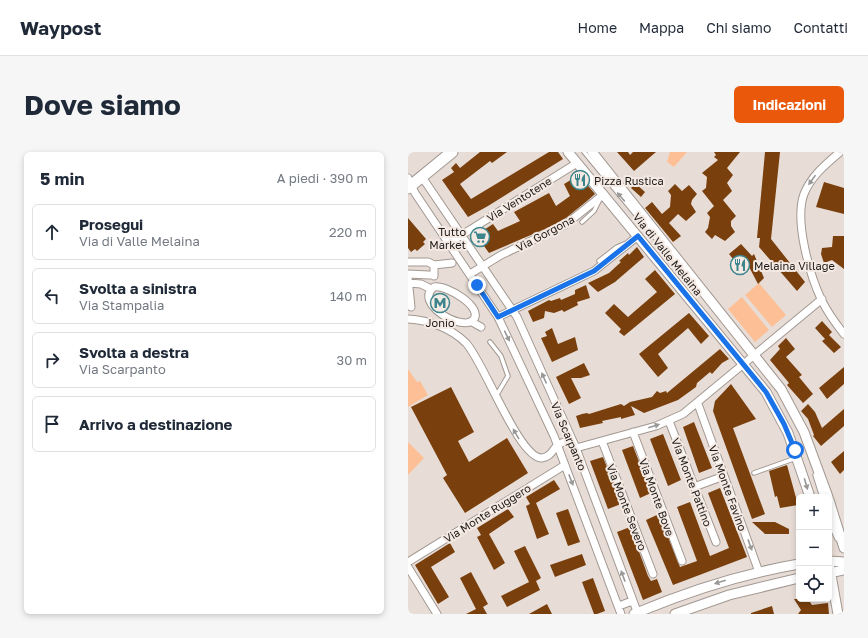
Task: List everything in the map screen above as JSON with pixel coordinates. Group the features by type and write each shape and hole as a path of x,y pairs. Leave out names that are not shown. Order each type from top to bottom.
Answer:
{"main road":[{"path":"409,184 422,177 452,152"},
{"name":"Via di Valle Melaina","path":"568,152 602,196 638,236 743,364 776,410 798,458 809,494"},
{"name":"Via di Valle Melaina","path":"592,152 781,388 797,416 815,457 827,494"},
{"path":"832,510 844,549"},
{"path":"832,561 844,563"},
{"path":"636,614 717,583 796,565"},
{"path":"832,570 844,570"},
{"path":"676,614 735,593 796,579"},
{"path":"832,581 838,614"}],"street":[{"path":"840,152 814,177 807,189 802,204 801,219 805,244 822,299 844,334"},
{"name":"Via Ventotene","path":"449,243 577,163"},
{"name":"Via Scarpanto","path":"422,177 512,309 576,448 636,614"},
{"name":"Via Scarpanto","path":"409,184 498,317 566,465 622,614"},
{"name":"Via Gorgona","path":"483,266 565,225 602,196"},
{"path":"498,317 594,271 638,236"},
{"path":"408,262 428,262 434,265 452,263"},
{"path":"408,274 432,275 434,265"},
{"path":"470,274 483,266"},
{"path":"408,278 411,307"},
{"path":"408,283 420,284 431,289"},
{"path":"437,286 442,287 458,295 473,310 475,318 472,322 466,324 460,323 432,307 428,300 431,289 437,286"},
{"path":"576,448 669,421 683,414 698,404 743,364 822,299"},
{"path":"408,319 439,325 462,340 476,357 523,445 535,456 545,457 552,453 558,446 572,439"},
{"path":"472,322 481,327"},
{"name":"Via Monte Favino","path":"698,404 759,572"},
{"name":"Via Monte Pattino","path":"669,421 716,542"},
{"name":"Via Monte Bove","path":"633,432 682,561"},
{"name":"Via Monte Severo","path":"602,441 653,574"},
{"name":"Via Monte Ruggero","path":"408,562 566,465"},
{"path":"694,487 724,476"},
{"path":"408,567 437,614"},
{"path":"618,606 632,601"}],"lane":[{"name":"Via di Valle Melaina","path":"584,152 737,338 748,350 755,354 795,422 810,457 821,494"},
{"path":"582,222 594,211 602,196"},
{"path":"599,262 617,247 630,243"},
{"path":"490,342 501,356 508,376 496,396"},
{"path":"754,473 798,458"},
{"path":"832,527 844,549"},
{"path":"832,569 844,563"}],"shaded area":[{"path":"670,152 687,152 674,167 667,162"},
{"path":"759,283 786,315 772,327 745,295"},
{"path":"742,297 769,330 755,342 728,309"},
{"path":"408,369 417,382 420,381 428,395 408,407"},
{"path":"408,442 424,458 408,475"}],"building":[{"path":"480,152 507,152 492,163 490,161 460,184 471,199 549,152 558,152 563,159 468,217 442,180 454,172 451,168 456,163 460,168"},
{"path":"617,152 628,152 630,155 633,152 656,152 634,171"},
{"path":"714,152 740,152 727,168 733,175 727,183 732,191 723,200 736,216 731,221 731,226 735,232 725,241 715,235 712,239 705,232 708,228 710,217 707,213 714,206 702,191 706,188 707,177 702,173 718,160 714,157 716,155"},
{"path":"765,152 780,152 771,239 805,282 797,291 759,247 760,238 757,238"},
{"path":"579,175 595,194 566,218 552,226 489,253 476,235 493,224 498,231 520,221 514,212 549,193 556,206 570,196 564,184"},
{"path":"824,182 844,188 844,214 816,207"},
{"path":"635,183 645,192 641,197 631,188"},
{"path":"675,184 682,191 689,185 697,194 692,200 691,204 696,212 686,221 678,214 669,223 681,236 673,242 645,208 652,202 662,214 670,207 671,195 668,191"},
{"path":"408,218 426,239 423,242 425,244 417,251 415,249 411,252 408,248"},
{"path":"833,236 844,236 844,269 832,260 824,263 821,254 822,248 832,247"},
{"path":"741,244 752,256 754,254 764,278 758,284 747,263 741,269 729,254"},
{"path":"637,247 644,257 615,282 598,292 588,283 609,273 621,262 619,261 628,253 629,255"},
{"path":"655,270 675,294 624,336 619,332 621,329 605,313 614,304 628,317 657,292 645,279"},
{"path":"586,285 590,298 577,302 578,305 564,312 562,310 554,313 545,311 544,318 533,322 528,311 549,300 551,301 560,298 561,300 575,294 575,290"},
{"path":"689,313 709,336 701,344 688,328 658,354 668,368 658,377 639,354"},
{"path":"822,321 832,332 829,335 841,347 834,353 822,341 825,339 815,328"},
{"path":"552,328 558,344 575,337 578,350 552,362 541,338 547,336 545,332"},
{"path":"786,338 795,349 786,357 802,375 799,377 813,394 803,403 787,385 789,383 770,360 780,349 778,346"},
{"path":"720,349 729,359 722,363 712,374 710,372 697,383 696,387 678,400 644,413 631,406 635,415 621,419 621,417 602,421 603,423 580,428 576,416 587,413 589,414 621,404 624,406 630,402 652,397 657,391 660,393 666,391 667,393"},
{"path":"584,363 590,375 581,378 571,378 581,398 569,404 556,377"},
{"path":"844,367 844,384 827,399 819,388"},
{"path":"731,384 756,419 733,428 765,514 752,519 713,411 715,401"},
{"path":"451,387 474,432 458,441 469,462 507,438 528,473 465,513 443,478 447,475 411,407"},
{"path":"808,404 815,412 822,428 844,409 844,426 821,446 813,436 814,435 808,419 801,411"},
{"path":"694,422 712,468 699,473 683,427"},
{"path":"663,434 681,480 668,486 650,439"},
{"path":"633,446 651,493 640,498 622,450"},
{"path":"844,451 844,470 840,474 831,462"},
{"path":"603,457 621,504 608,509 590,461"},
{"path":"787,465 796,498 796,505 780,508 777,496 775,497 769,471"},
{"path":"554,480 560,489 536,503 549,534 537,539 526,506 530,504 526,497"},
{"path":"720,488 747,557 673,585 646,520 659,514 680,567 697,561 677,507 690,502 710,556 729,548 708,493"},
{"path":"508,509 514,517 489,534 505,563 494,570 477,537 481,535 477,528"},
{"path":"568,509 580,542 568,546 556,513"},
{"path":"752,522 775,522 789,529 789,534 765,534"},
{"path":"630,527 648,576 651,581 657,579 662,592 643,600 617,532"},
{"path":"450,543 455,552 431,567 449,597 438,604 415,565"},
{"path":"525,546 541,578 536,581 540,590 507,607 501,596 529,582 514,551"},
{"path":"582,554 586,565 555,577 550,565"},
{"path":"471,572 488,604 483,607 487,614 466,614 476,609 460,578"},
{"path":"593,578 605,611 597,614 594,614 582,582"},
{"path":"794,599 796,599 796,602 810,602 812,605 828,603 829,614 798,614 801,610"},
{"path":"547,604 552,614 529,614"},
{"path":"772,606 774,614 751,614 751,613"}],"place":[{"name":"Pizza Rustica","path":"580,180"},
{"name":"Tutto Market","path":"480,237"},
{"name":"Melaina Village","path":"740,265"},
{"name":"Jonio","path":"440,303"}],"route":[{"path":"477,285 498,317 545,293 594,271 606,263 638,236 766,392 784,424 795,450"}]}
